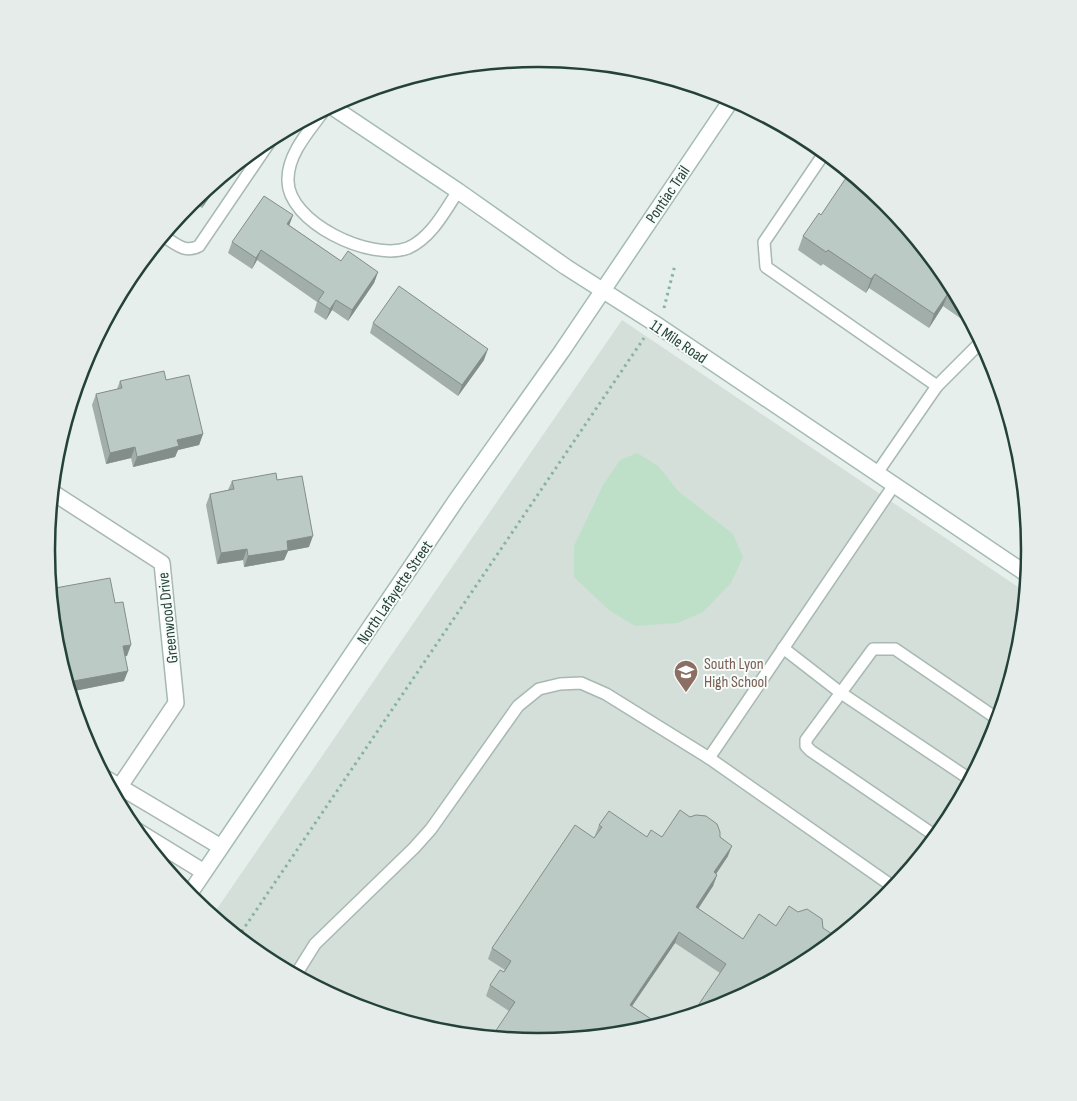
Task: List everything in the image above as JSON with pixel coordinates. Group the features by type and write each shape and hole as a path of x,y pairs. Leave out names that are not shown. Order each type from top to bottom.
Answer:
{"street":[{"name":"Pontiac Trail","path":"602,290 727,105"},
{"name":"11 Mile Road","path":"338,111 1021,571"},
{"name":"North Lafayette Street","path":"193,888 602,290"},
{"name":"Greenwood Drive","path":"58,496 162,563 176,703 118,788"},
{"path":"120,792 221,848"},
{"path":"151,839 204,872"}],"lane":[{"path":"316,122 296,151 289,169 289,191 295,203 314,221 349,243 380,251 407,248 423,239 458,191"},
{"path":"169,240 184,249 189,250 199,246 261,154"},
{"path":"821,159 764,242 766,267 937,386"},
{"path":"877,473 937,386 976,347"},
{"path":"709,758 894,485"},
{"path":"783,648 841,693 965,776"},
{"path":"931,833 806,746 806,740 873,648 896,649 993,716"},
{"path":"299,970 315,944 432,829 518,706 539,690 560,684 581,683 606,694 709,758 888,883"}],"path":[{"path":"665,307 675,265"},
{"path":"241,932 635,351"}],"shaded area":[{"name":"South Lyon High School","path":"622,320 1020,589 1013,645 1006,676 996,706 972,764 941,819 902,869 857,914 833,934 807,953 780,969 724,997 664,1018 602,1030 538,1034 475,1030 444,1025 413,1018 383,1008 325,984 270,953 216,910"}],"green space":[{"path":"637,453 658,466 678,491 733,534 743,557 731,583 703,612 678,623 635,626 610,611 574,577 574,546 603,485 620,460"}],"building":[{"path":"846,178 902,232 941,282 948,294 934,314 875,274 871,279 828,250 826,252 803,236 819,213 821,215"},
{"path":"264,196 293,215 287,224 341,261 348,251 378,272 352,310 336,300 330,309 318,301 324,292 261,250 256,258 232,242"},
{"path":"399,286 488,349 462,385 373,323"},
{"path":"164,371 166,380 189,375 203,434 177,440 179,446 137,457 135,447 110,453 96,394 122,388 120,381"},
{"path":"276,473 277,480 302,476 313,536 287,541 288,550 248,556 247,549 221,553 210,494 234,489 232,481"},
{"path":"110,578 115,603 123,602 131,645 123,646 128,671 73,681 64,645 57,588"},
{"path":"680,810 690,817 696,815 706,816 717,824 720,837 732,846 714,872 717,875 696,907 743,939 759,914 776,926 789,906 798,912 807,909 822,919 823,928 833,934 807,953 752,984 697,1007 726,964 679,932 630,1005 651,1019 649,1021 602,1030 570,1033 495,1032 515,1002 490,985 500,970 504,972 511,961 492,948 575,825 594,838 602,827 599,825 609,811 647,837 651,830 662,837"}],"place":[{"name":"South Lyon High School","path":"686,693"}]}
